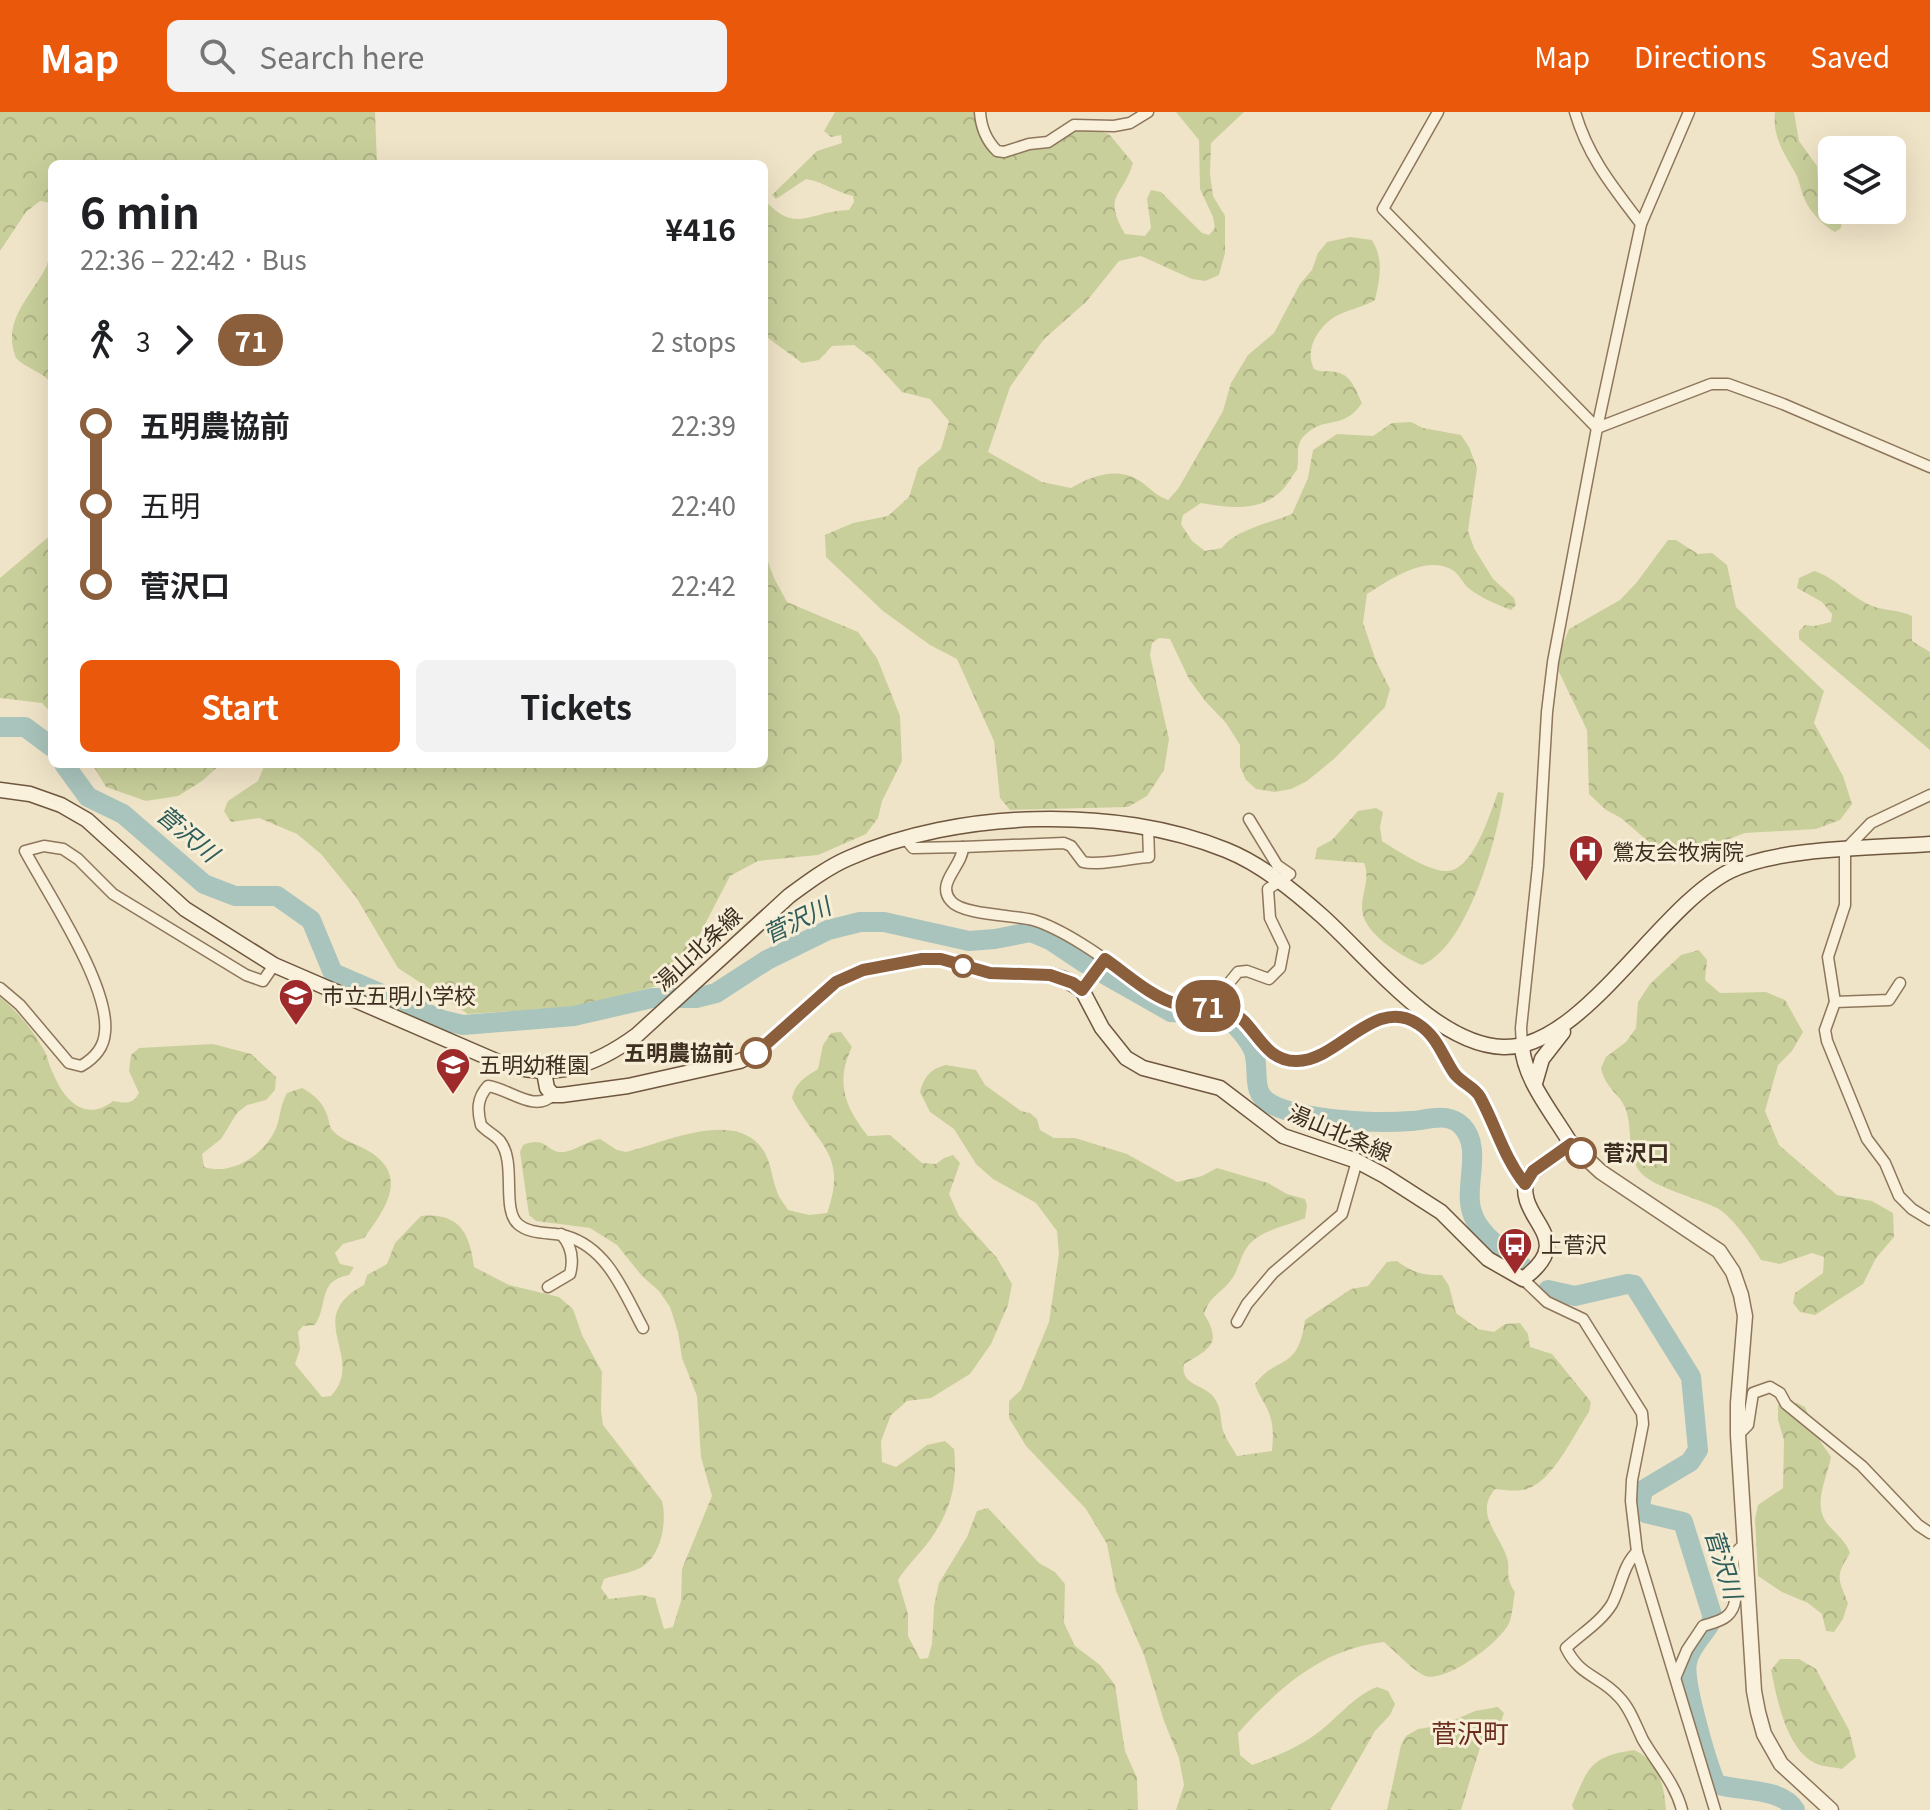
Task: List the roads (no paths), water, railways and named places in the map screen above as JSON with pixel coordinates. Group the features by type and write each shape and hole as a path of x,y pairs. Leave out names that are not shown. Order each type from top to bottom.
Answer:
{"main road":[{"name":"湯山北条線","path":"0,790 30,794 61,805 87,820 185,909 274,965 524,1071 544,1072 578,1067 611,1055 637,1035 789,896 846,859 904,837 950,826 1023,821 1090,821 1148,827 1228,851 1279,882 1321,916 1425,1014 1459,1036 1489,1046 1522,1046 1570,1023"},
{"name":"湯山北条線","path":"1535,1083 1542,1059 1570,1023 1638,951 1708,886 1730,871 1771,858 1930,844"},
{"path":"544,1072 547,1088 553,1095 628,1086 740,1061 756,1053 836,982 863,970 922,959 941,959 990,973 1050,975 1086,984"},
{"name":"湯山北条線","path":"1086,984 1102,1028 1126,1058 1143,1068 1220,1088 1283,1136 1357,1161 1429,1203 1488,1259 1523,1279"},
{"path":"1522,1046 1523,1058 1535,1083 1571,1144 1601,1172 1719,1251 1733,1272 1745,1316 1738,1435 1754,1691 1764,1734 1781,1764 1831,1810"},
{"path":"1523,1279 1538,1268 1547,1252 1546,1239 1526,1197 1525,1184 1533,1171 1571,1144"}],"street":[{"path":"980,112 981,127 992,147 1004,152 1048,142 1068,127 1130,123 1148,112"},
{"path":"1438,112 1383,209 1597,428"},
{"path":"1575,112 1597,166 1641,224"},
{"path":"1522,1046 1521,1028 1538,866 1553,662 1597,428 1641,224 1689,112"},
{"path":"1597,428 1711,384 1728,384 1783,404 1930,467"},
{"path":"1930,795 1871,823 1845,850 1845,905 1828,957 1835,1002 1825,1030 1867,1139 1885,1163 1899,1196 1930,1220"},
{"path":"1211,1005 1238,972 1247,971 1269,979 1280,968 1284,947 1274,929 1267,905 1268,889 1290,874 1277,865 1249,819"},
{"path":"904,837 913,848 1064,843 1071,846 1083,862 1098,864 1149,857 1148,827"},
{"path":"0,988 20,1005 69,1063 81,1066 101,1048 106,1033 105,1009 86,963 25,851 44,846 63,849 78,859 113,894 246,975 263,981 274,965"},
{"path":"963,847 963,857 946,886 952,903 958,907 1034,921 1166,1000 1180,1005 1211,1005 1231,1011 1242,1018 1270,1051 1289,1061 1310,1059 1378,1019 1407,1018 1417,1023 1430,1033 1463,1084 1478,1093 1515,1171 1525,1184"},
{"path":"1086,984 1103,962"},
{"path":"1835,1002 1889,1000 1900,983"},
{"path":"553,1095 545,1103 537,1103 488,1086 482,1092 478,1113 481,1125 499,1139 505,1152 510,1170 511,1208 519,1225 582,1241 604,1260 624,1290 643,1328"},
{"path":"1237,1322 1247,1304 1273,1273 1342,1214 1357,1161"},
{"path":"548,1287 570,1274 573,1263 569,1245 561,1234"},
{"path":"1523,1279 1547,1302 1583,1319 1642,1413 1641,1442 1632,1480 1631,1501 1637,1552 1715,1810"},
{"path":"1738,1435 1748,1425 1753,1393 1770,1387 1780,1393 1786,1404 1862,1466 1918,1525 1930,1533"},
{"path":"1676,1676 1687,1650 1703,1626 1727,1617 1733,1609 1736,1599 1733,1555 1737,1548 1745,1545"},
{"path":"1637,1552 1630,1559 1610,1607 1566,1648 1580,1670 1609,1687 1622,1699 1645,1743 1669,1778 1682,1810"}],"waterway":[{"name":"菅沢川","path":"0,727 25,727 48,744"},
{"name":"菅沢川","path":"67,768 88,797 123,814 204,884 235,896 277,896 311,920 333,973 442,1020 463,1025 574,1016 652,998 696,998 716,993 767,960 828,930 860,922 884,922 969,941 1031,932 1050,940 1171,1012 1226,1016 1253,1049 1258,1087 1264,1099 1271,1104 1300,1114 1339,1120 1395,1122 1441,1118 1459,1123 1468,1135 1471,1146 1470,1204 1473,1215 1488,1237 1523,1267"},
{"name":"菅沢川","path":"1548,1290 1575,1296 1634,1285 1691,1377 1698,1450 1690,1462 1643,1490 1640,1505 1645,1513 1683,1522 1713,1618 1692,1650 1687,1672 1697,1723 1716,1784 1780,1797 1795,1810"}],"place":[{"name":"鶯友会牧病院","path":"1586,883"},
{"name":"市立五明小学校","path":"296,1027"},
{"name":"五明農協前","path":"756,1053"},
{"name":"五明幼稚園","path":"453,1096"},
{"name":"菅沢口","path":"1581,1153"},
{"name":"上菅沢","path":"1515,1276"}],"district":[{"name":"菅沢町","path":"1470,1734"}]}
